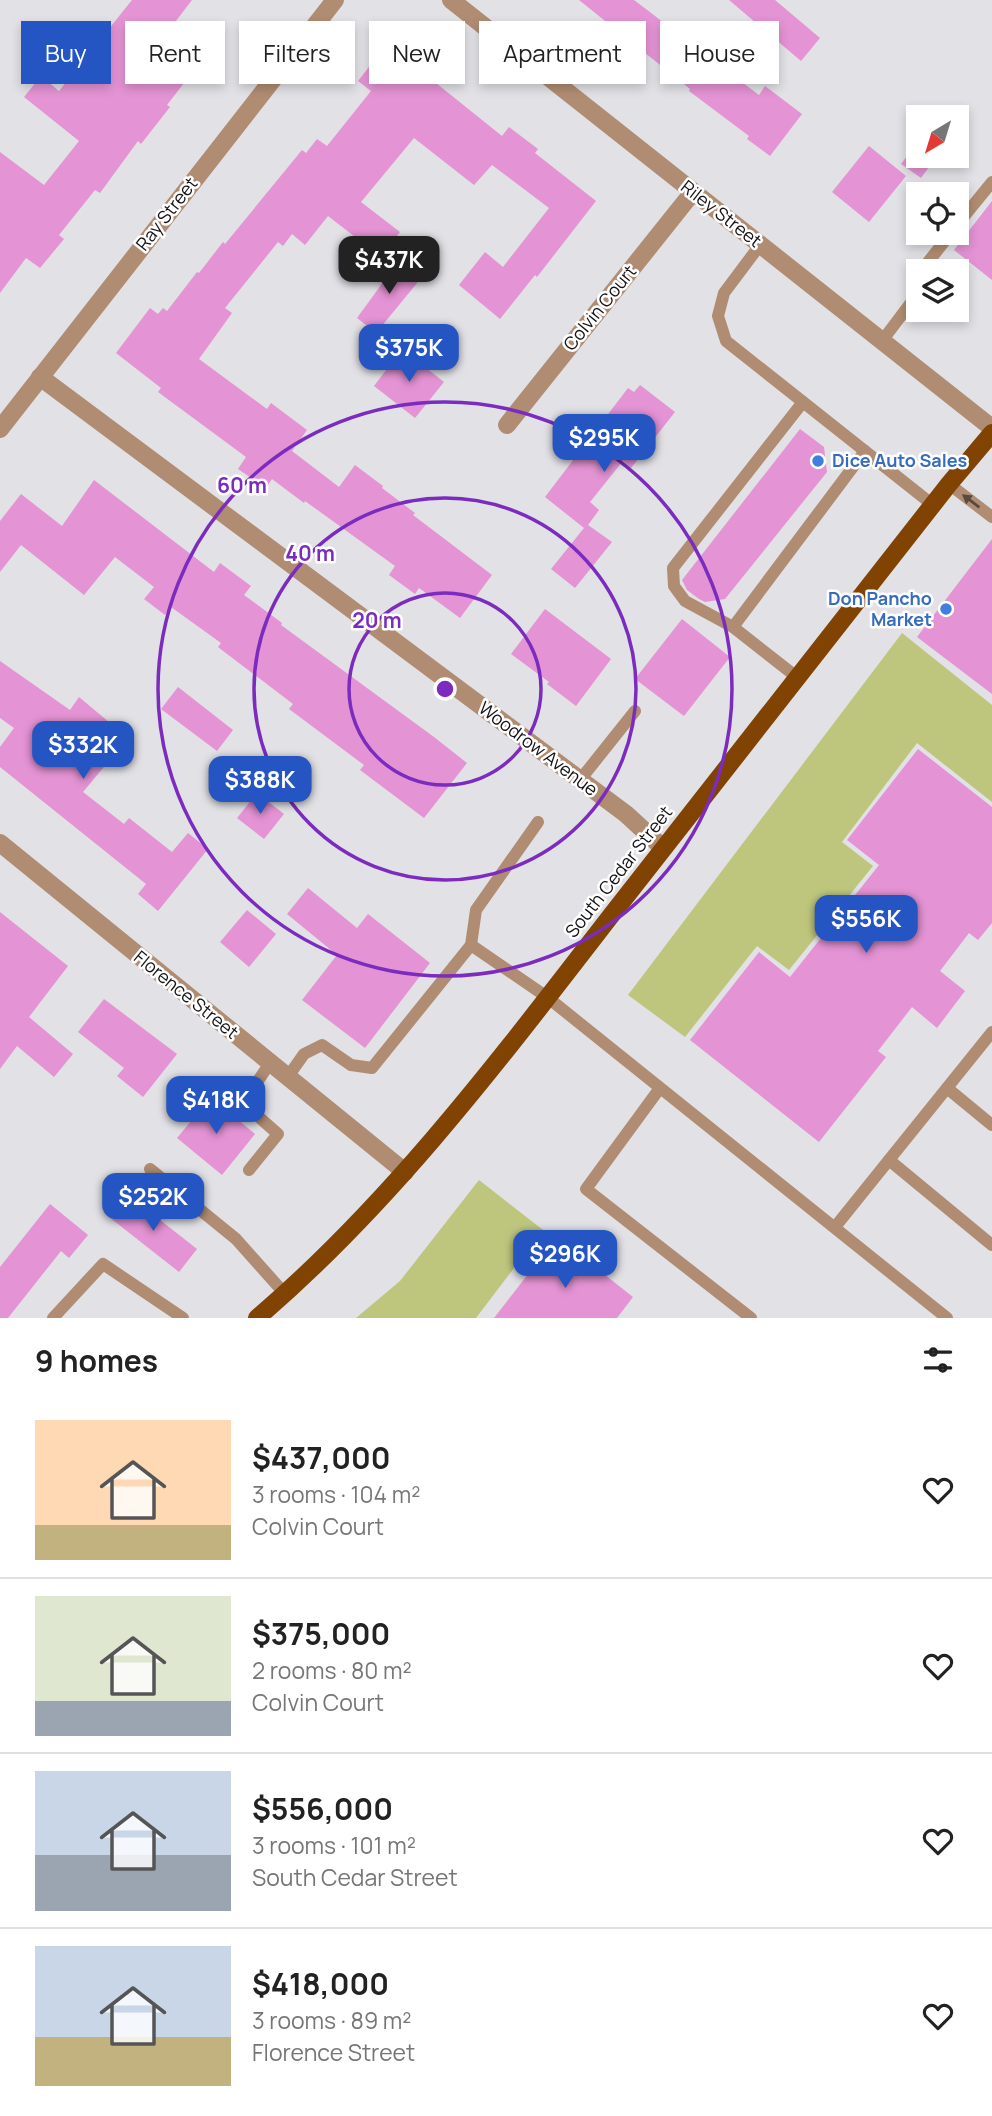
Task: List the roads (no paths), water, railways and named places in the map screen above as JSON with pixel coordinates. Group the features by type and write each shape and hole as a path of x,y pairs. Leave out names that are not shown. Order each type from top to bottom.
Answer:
{"main road":[{"name":"South Cedar Street","path":"257,1318 367,1214 405,1172 547,997 992,430"}],"street":[{"name":"Ray Street","path":"0,429 335,0"},
{"name":"Riley Street","path":"451,0 992,430"},
{"name":"Colvin Court","path":"507,425 693,192"},
{"name":"Woodrow Avenue","path":"40,377 626,814 663,848"},
{"name":"Florence Street","path":"0,843 405,1172"}],"lane":[{"path":"969,210 992,182"},
{"path":"760,245 724,293 718,316 726,341 933,505"},
{"path":"930,259 942,245"},
{"path":"882,341 906,309"},
{"path":"798,678 733,627 685,601 674,586 673,568 803,402"},
{"path":"733,627 865,451"},
{"path":"949,484 992,517"},
{"path":"580,780 635,711"},
{"path":"287,1077 304,1054 322,1045 351,1065 372,1069 471,945 476,910 538,822"},
{"path":"471,945 547,997 947,1318"},
{"path":"835,1227 992,1031"},
{"path":"249,1170 278,1134 243,1102 270,1063"},
{"path":"660,1088 586,1189 751,1318"},
{"path":"947,1088 992,1125"},
{"path":"889,1160 992,1245"},
{"path":"150,1168 236,1238 285,1294"},
{"path":"53,1318 103,1264 183,1318"}],"place":[{"name":"Dice Auto Sales","path":"818,461"},
{"name":"Don Pancho Market","path":"946,609"}]}
